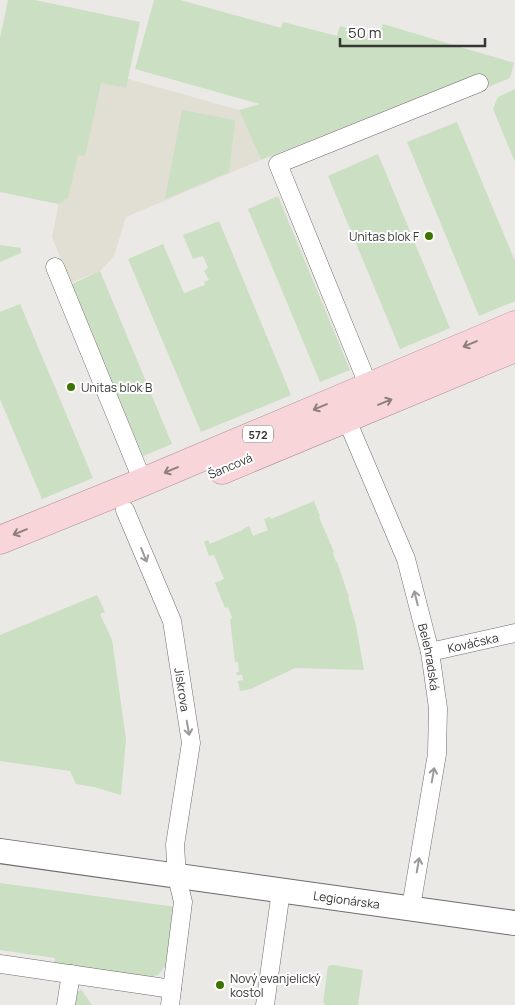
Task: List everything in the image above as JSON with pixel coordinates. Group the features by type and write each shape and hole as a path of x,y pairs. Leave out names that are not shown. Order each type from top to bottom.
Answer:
{"main road":[{"name":"Šancová","path":"0,540 144,482 515,325"},
{"name":"Šancová","path":"0,559 125,510 515,348"},
{"name":"Legionárska","path":"0,851 515,923"}],"street":[{"path":"369,387 278,164 479,83"},
{"path":"55,267 144,482"},
{"name":"Belehradská","path":"346,418 406,559 430,652 438,708 437,754 411,907"},
{"name":"Jiskrova","path":"125,510 172,621 191,743 175,845 177,876"},
{"name":"Kováčska","path":"430,652 515,633"},
{"path":"0,964 70,974 171,997 183,902 177,876"},
{"path":"265,1005 281,891"},
{"path":"66,1005 70,974"}],"shaded area":[{"path":"86,67 239,110 261,160 126,217 114,256 100,271 70,283 52,237"}],"green space":[{"path":"8,0 35,0 140,22 126,88 101,83 85,156 78,155 68,198 58,204 0,192 0,38"},
{"path":"154,0 180,0 281,28 283,22 337,36 340,26 378,37 383,24 514,63 510,78 484,89 480,80 447,86 261,160 239,110 260,104 135,69"},
{"path":"515,89 515,162 493,109 498,97"},
{"path":"182,110 235,120 229,172 165,199"},
{"path":"457,122 515,261 515,301 479,316 407,142"},
{"path":"378,154 450,328 400,349 328,176"},
{"path":"278,196 350,370 320,382 248,209"},
{"path":"219,221 291,395 201,432 128,259 163,244 184,293 205,285 204,282 209,280 204,271 208,268 203,256 193,259 183,235"},
{"path":"0,245 21,248 21,253 0,262"},
{"path":"100,271 172,444 143,456 70,285"},
{"path":"20,304 93,478 42,499 0,399 0,312"},
{"path":"314,501 349,597 364,670 295,668 251,689 240,691 238,681 243,680 242,675 237,675 236,672 239,672 238,662 235,662 230,619 232,618 228,607 225,608 215,583 224,579 214,555 209,556 204,542 208,540 210,544 249,526 253,536 268,530 264,519 270,517 271,519"},
{"path":"97,595 105,612 100,614 112,640 126,739 121,795 76,784 70,771 0,761 0,635"},
{"path":"0,883 176,907 168,963 158,975 144,978 54,964 55,958 0,950"},
{"path":"333,965 363,970 358,1005 325,1005 323,1003 328,966"},
{"path":"81,989 92,1005 72,1005 76,994"}],"place":[{"name":"Unitas blok F","path":"429,236"},
{"name":"Unitas blok B","path":"71,387"},
{"name":"Nový evanjelický kostol","path":"220,985"}]}
